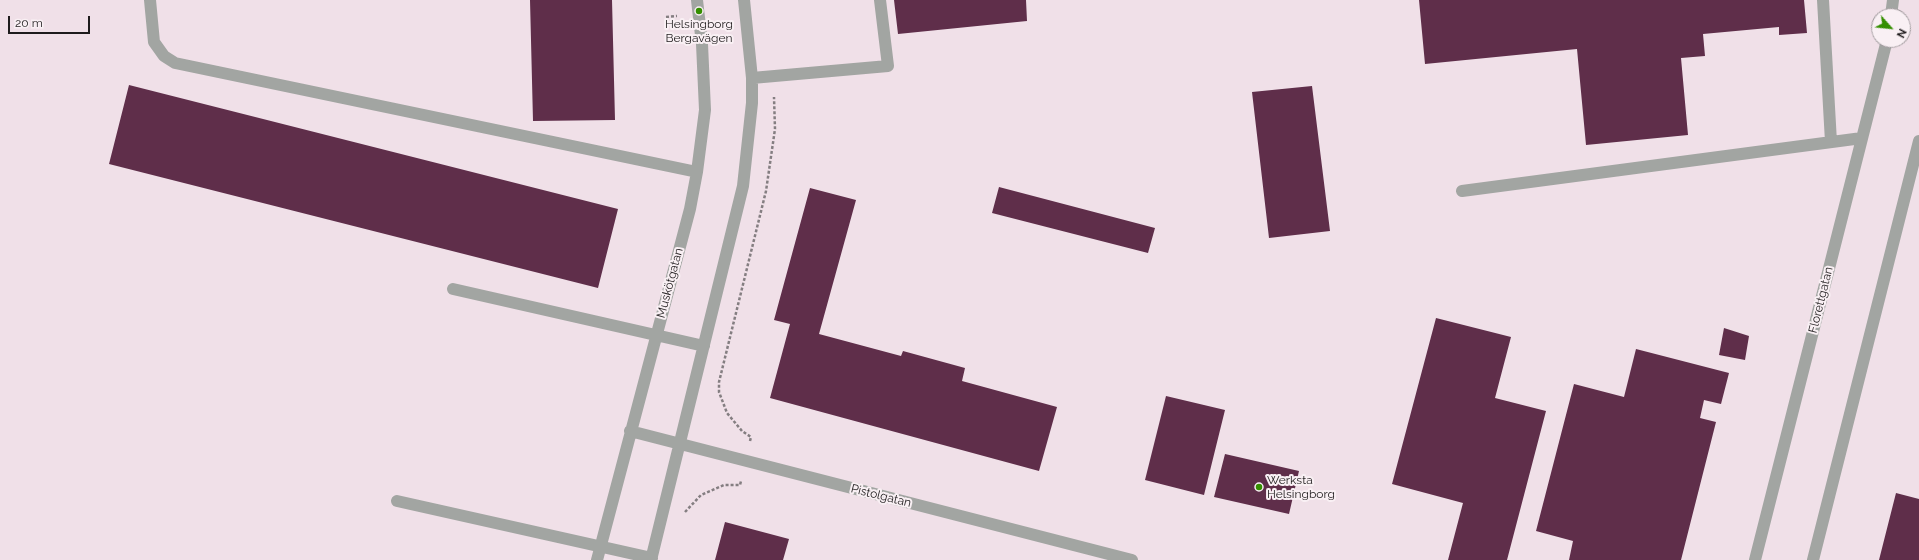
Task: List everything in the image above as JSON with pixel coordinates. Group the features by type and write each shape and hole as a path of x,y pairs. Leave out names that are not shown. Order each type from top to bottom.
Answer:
{"street":[{"path":"150,0 154,42 164,56 175,63 697,172"},
{"name":"Muskötgatan","path":"597,560 690,209 697,172 705,110 702,44 697,0"},
{"path":"397,501 651,559 743,186 752,103 752,78 744,0"},
{"path":"752,78 888,66 880,0"},
{"path":"1823,0 1830,142"},
{"name":"Florettgatan","path":"1755,560 1885,48"},
{"path":"1462,191 1862,138"},
{"path":"1813,560 1919,141"},
{"path":"453,289 704,346"},
{"name":"Pistolgatan","path":"630,431 1132,560"}],"path":[{"path":"666,17 677,16"},
{"path":"683,515 687,508 700,495 724,485 740,486 751,437 742,431 726,413 721,397 719,382 766,191 775,129 774,76"}],"shaded area":[{"path":"0,0 1919,0 1919,560 0,560"}],"building":[{"path":"530,0 612,0 615,120 533,121"},
{"path":"894,0 1026,0 1027,21 898,34"},
{"path":"1419,0 1804,0 1807,33 1779,35 1779,27 1703,34 1705,56 1681,58 1688,135 1586,145 1577,49 1425,64"},
{"path":"129,85 618,209 598,288 109,164"},
{"path":"1312,86 1330,231 1269,238 1252,92"},
{"path":"999,187 1155,228 1148,253 992,213"},
{"path":"810,188 856,200 819,334 901,356 903,351 965,368 962,381 1057,407 1039,471 770,398 790,324 774,320"},
{"path":"1436,318 1511,337 1495,398 1546,411 1507,560 1448,560 1463,503 1392,484"},
{"path":"1724,328 1749,336 1745,360 1719,355"},
{"path":"1636,349 1729,373 1721,404 1704,400 1700,418 1716,422 1681,560 1569,560 1573,541 1536,531 1574,384 1624,397"},
{"path":"1166,396 1225,410 1204,495 1145,480"},
{"path":"1225,454 1299,471 1289,514 1214,497"},
{"path":"1896,493 1919,499 1919,560 1879,560"},
{"path":"725,522 789,539 783,560 715,560"}],"place":[{"name":"Helsingborg Bergavägen","path":"699,11"},
{"name":"Werksta Helsingborg","path":"1259,487"}]}
